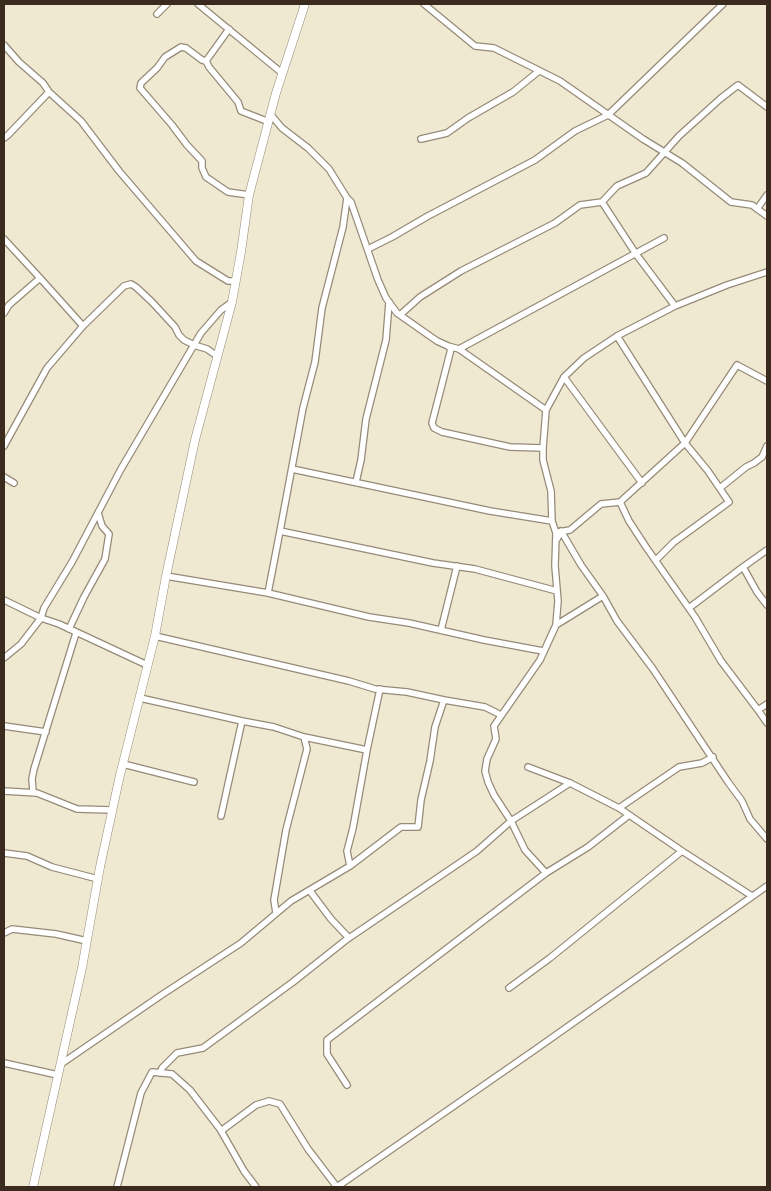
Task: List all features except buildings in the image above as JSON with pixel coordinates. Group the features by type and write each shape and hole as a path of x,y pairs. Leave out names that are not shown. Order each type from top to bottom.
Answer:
{"street":[{"path":"157,14 167,4"},
{"path":"198,4 282,72"},
{"path":"33,1187 87,941 112,810 155,636 195,440 232,302 241,252 248,195 282,72 305,4"},
{"path":"424,4 475,46 494,48 560,82 643,139 682,163 731,202 752,205 767,216"},
{"path":"368,249 535,160 575,131 608,115 723,4"},
{"path":"206,60 229,28"},
{"path":"4,45 19,62 43,83 49,92 82,120 119,171 196,261 228,281 236,281"},
{"path":"206,60 202,60 186,48 181,47 165,56 157,68 141,83 140,88 202,161 202,168 206,177 228,192 248,195"},
{"path":"206,60 209,68 238,102 241,110 270,119 308,148 329,169 351,202 378,280 396,313 437,342 459,349 546,410"},
{"path":"421,138 447,133 468,118 514,92 539,71"},
{"path":"400,315 420,297 461,271 555,223 580,205 602,202 617,186 646,173 663,152 692,123 738,85 767,107"},
{"path":"4,138 49,92"},
{"path":"757,209 767,195"},
{"path":"268,593 303,408 315,362 322,308 343,227 347,198"},
{"path":"602,202 636,254 675,306"},
{"path":"459,349 664,238"},
{"path":"4,239 83,326"},
{"path":"767,272 727,285 675,306 617,336 584,358 564,377 546,410 542,448 551,491 552,521 558,532 713,757 742,801 750,819 767,839"},
{"path":"4,313 9,305 40,278"},
{"path":"4,446 47,368 83,326 124,286 131,284 136,287 175,327 184,340 207,348 217,356"},
{"path":"4,658 21,644 41,618 44,608 72,562 121,469 201,333 221,310 232,302"},
{"path":"356,482 366,419 386,340 389,302"},
{"path":"617,336 686,444 729,502 674,542 656,560"},
{"path":"448,346 451,349 432,423 434,428 442,432 510,447 542,448"},
{"path":"558,532 570,530 601,504 620,502 686,444 737,364 767,380"},
{"path":"564,377 642,483"},
{"path":"720,488 762,457 767,446"},
{"path":"292,469 490,511 552,521"},
{"path":"4,477 14,483"},
{"path":"620,502 629,521 695,617 721,661 767,723"},
{"path":"69,629 105,559 109,534 102,526 98,513"},
{"path":"280,531 433,563 475,569 557,591"},
{"path":"546,874 525,850 511,821 491,789 485,771 487,759 496,739 494,726 540,660 556,625 558,601 556,541 558,532"},
{"path":"689,608 767,550"},
{"path":"441,630 457,566"},
{"path":"743,567 756,592 767,605"},
{"path":"166,576 268,593 369,616 544,651"},
{"path":"556,625 603,596"},
{"path":"4,600 147,664"},
{"path":"33,792 32,779 34,769 76,633"},
{"path":"155,636 380,689 407,692 485,707 501,716"},
{"path":"350,866 347,852 380,689"},
{"path":"140,698 274,727 304,737 367,750"},
{"path":"61,1064 241,943 291,901 350,866 401,827 418,827 421,800 430,762 435,727 444,700"},
{"path":"758,710 767,704"},
{"path":"221,816 242,721"},
{"path":"4,726 46,732"},
{"path":"276,913 274,900 286,830 307,749 304,737"},
{"path":"619,808 679,766 702,763 713,757"},
{"path":"123,764 194,782"},
{"path":"528,767 570,783 619,808 752,896"},
{"path":"160,1073 162,1068 177,1053 203,1048 349,938 478,851 511,821 570,783"},
{"path":"4,791 33,792 77,809 112,810"},
{"path":"348,1085 327,1054 327,1040 546,874 588,847 629,815"},
{"path":"509,988 550,958 682,850"},
{"path":"4,853 27,856 52,867 98,879"},
{"path":"221,1131 256,1105 269,1101 280,1104 308,1149 337,1187 767,886"},
{"path":"310,890 331,919 349,938"},
{"path":"4,933 12,929 56,934 87,941"},
{"path":"4,1063 58,1075"},
{"path":"118,1187 141,1093 152,1072 172,1074 190,1090 221,1131 244,1171 256,1187"}]}
